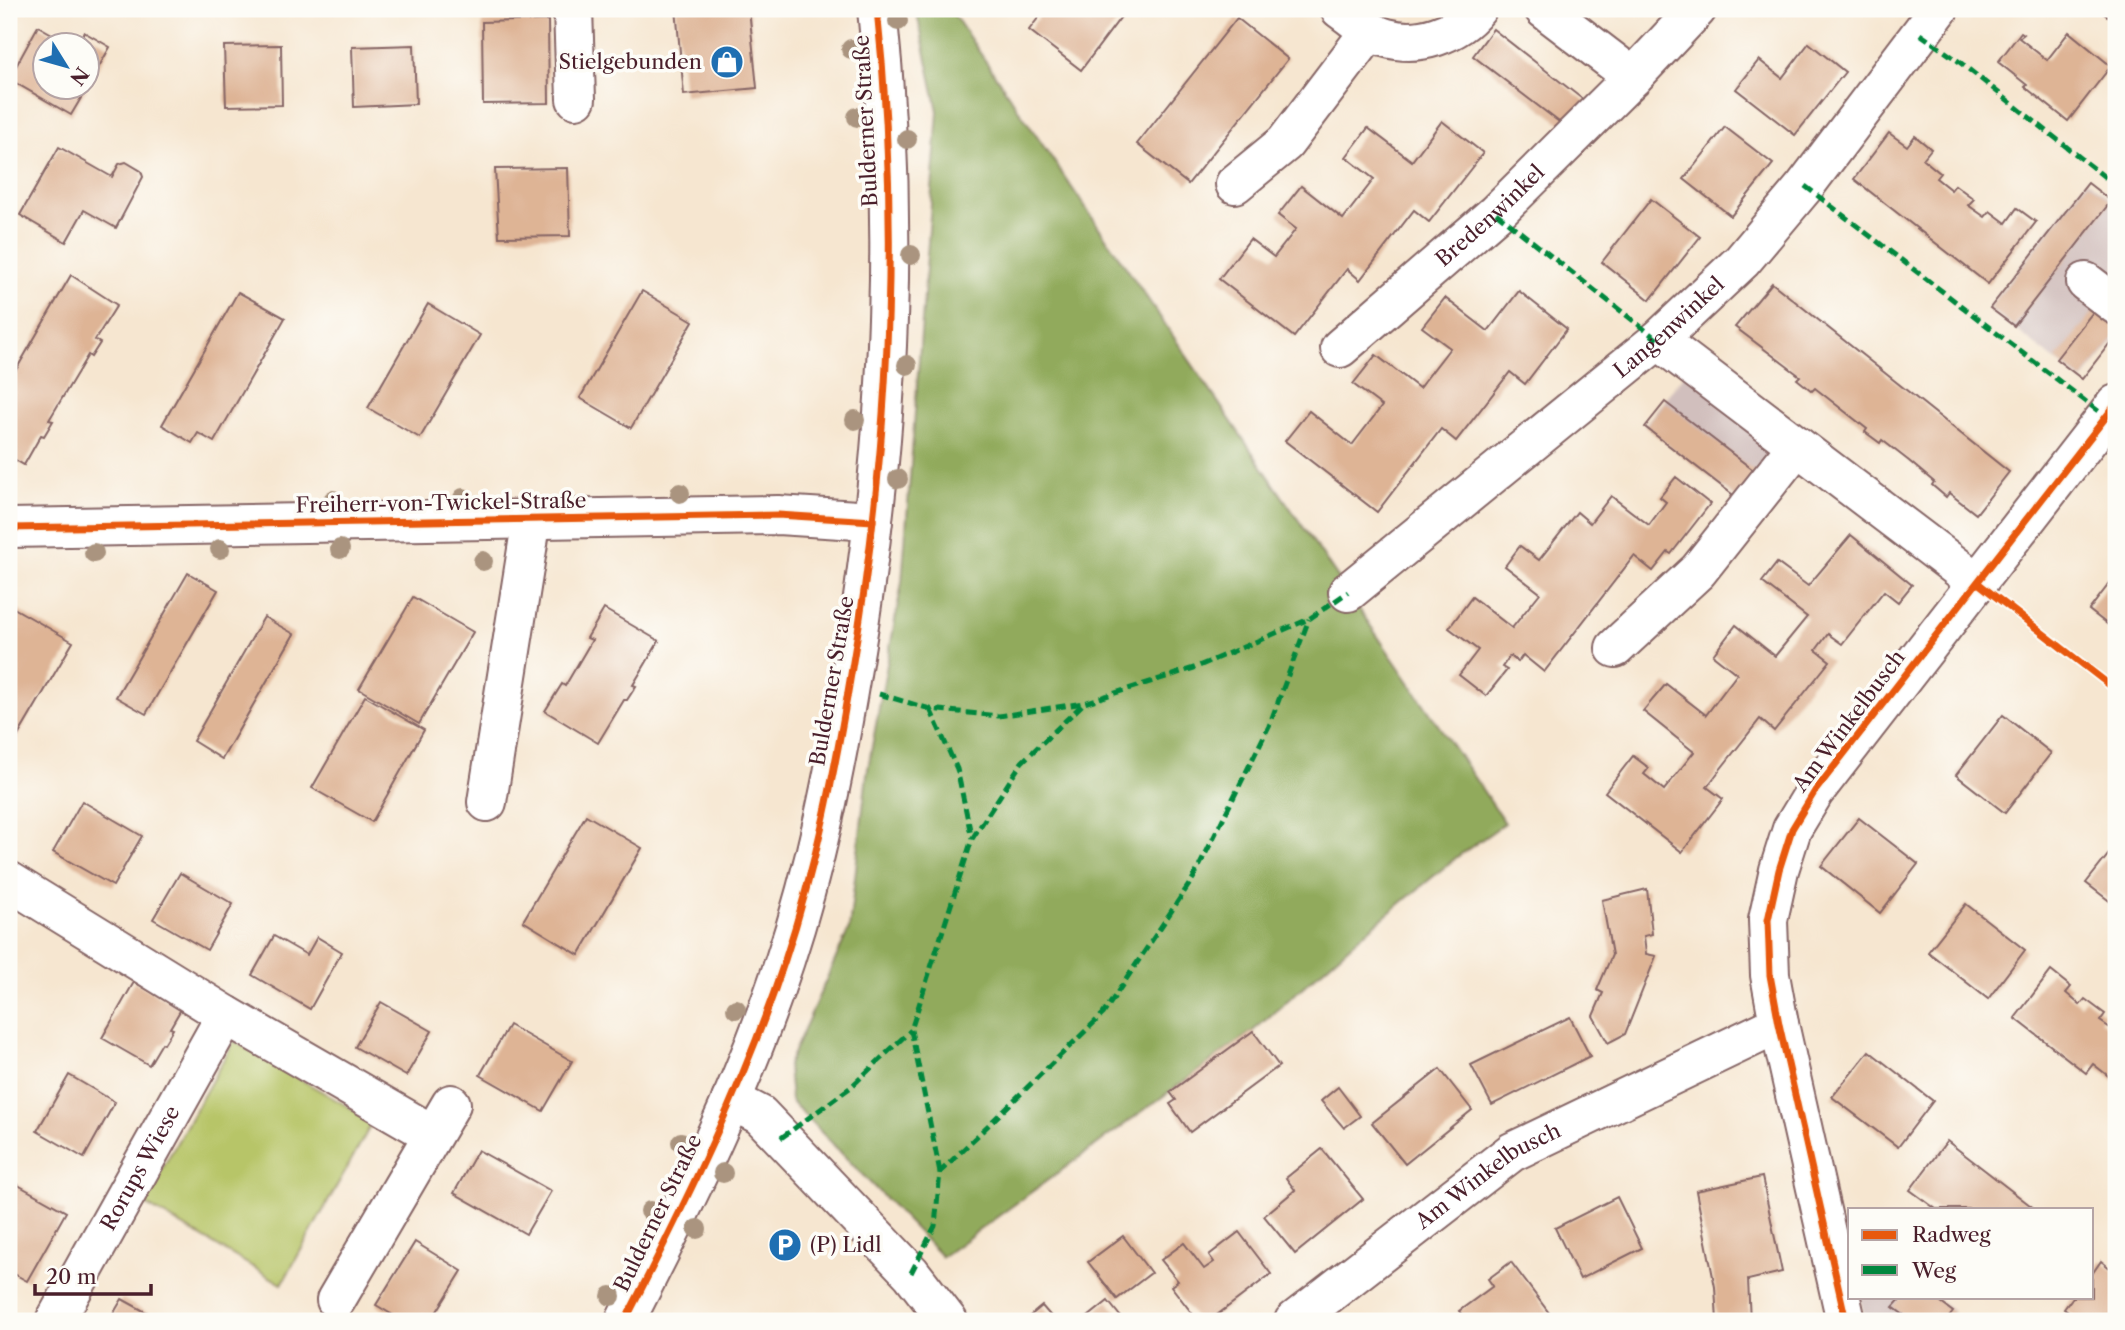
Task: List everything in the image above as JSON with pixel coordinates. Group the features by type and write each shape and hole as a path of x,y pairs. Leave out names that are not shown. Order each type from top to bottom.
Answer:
{"street":[{"path":"573,9 576,99"},
{"name":"Bulderner Straße","path":"625,1321 673,1227 732,1100 785,962 809,883 826,812 864,599 884,419 890,289 888,149 877,9"},
{"path":"1340,9 1370,31 1386,38 1407,41 1431,39 1452,29 1477,9"},
{"path":"1544,9 1633,77"},
{"name":"Bredenwinkel","path":"1340,348 1496,213 1633,77 1697,9"},
{"name":"Langenwinkel","path":"1348,592 1658,340 1742,261 1805,186 1939,9"},
{"path":"1235,184 1285,143 1370,31"},
{"path":"2086,282 2116,305"},
{"path":"1658,340 1978,583"},
{"name":"Am Winkelbusch","path":"1846,1321 1770,975 1768,920 1779,870 1792,829 1815,791 2116,404"},
{"path":"1615,648 1698,571 1797,446"},
{"name":"Freiherr-von-Twickel-Straße","path":"9,528 778,516 873,521"},
{"name":"Freiherr-von-Twickel-Straße","path":"487,802 532,518"},
{"path":"9,881 226,1015 441,1119 336,1300"},
{"name":"Rorups Wiese","path":"55,1321 226,1015"},
{"name":"Am Winkelbusch","path":"1294,1321 1512,1152 1779,1024"},
{"path":"732,1100 760,1115 911,1273 948,1321"}],"shaded area":[{"path":"2087,180 2116,203 2116,338 2082,381 1988,308"},
{"path":"1685,373 1783,450 1741,502 1644,426"},
{"path":"1860,1298 1936,1298 1954,1311 1947,1321 1865,1321"}],"green space":[{"path":"916,9 950,9 1505,823 1457,857 1356,940 1253,1031 942,1257 791,1101 788,1065 849,929 867,774 902,582 938,111"},
{"path":"234,1041 373,1121 282,1284 143,1203"}],"building":[{"path":"676,9 749,9 757,88 684,95"},
{"path":"1045,9 1126,10 1081,70 1029,30"},
{"path":"2098,9 2116,9 2116,23"},
{"path":"1237,18 1288,59 1188,184 1137,144"},
{"path":"548,20 549,103 483,104 482,22"},
{"path":"38,26 48,32 35,32"},
{"path":"1493,29 1590,105 1567,128 1473,56"},
{"path":"2021,32 2024,34 2019,38 2047,60 2069,32 2111,66 2068,121 1998,62"},
{"path":"32,37 32,92 9,79"},
{"path":"102,42 110,47 102,61"},
{"path":"1809,43 1845,72 1795,135 1736,89 1759,60 1782,78"},
{"path":"281,45 282,105 226,106 224,46"},
{"path":"414,45 416,104 354,107 352,47"},
{"path":"49,102 79,102 71,115"},
{"path":"1442,121 1483,153 1429,222 1414,210 1360,280 1347,269 1294,337 1219,279 1250,239 1274,257 1296,229 1278,215 1301,186 1343,219 1374,179 1346,157 1368,128 1412,161"},
{"path":"1725,127 1773,164 1731,216 1684,179"},
{"path":"1889,133 1907,146 1915,136 1931,149 1923,159 1940,173 1936,178 1951,190 1955,185 1974,199 1968,205 1985,217 1990,211 2006,223 2017,208 2036,222 1988,284 1854,179"},
{"path":"59,147 112,177 119,164 126,162 141,171 143,177 116,228 84,210 66,242 20,215"},
{"path":"568,168 570,236 499,237 495,169"},
{"path":"2088,183 2111,201 2014,326 1990,308"},
{"path":"1651,199 1700,237 1650,300 1602,262"},
{"path":"71,275 117,305 95,340 100,343 91,357 88,355 49,420 53,421 44,436 41,435 24,465 9,456 9,382"},
{"path":"1772,283 2009,472 1976,514 1949,493 1946,497 1932,485 1934,482 1909,461 1882,440 1880,443 1865,432 1867,429 1815,388 1812,391 1797,379 1800,376 1735,327"},
{"path":"642,291 693,321 631,428 580,398"},
{"path":"1519,291 1567,329 1525,384 1510,372 1456,441 1441,429 1377,512 1285,441 1309,411 1352,445 1382,406 1353,384 1376,355 1419,388 1450,348 1422,327 1445,298 1488,331"},
{"path":"238,292 285,318 214,442 198,433 192,443 162,425"},
{"path":"428,304 480,335 420,438 368,408"},
{"path":"2097,307 2116,323 2116,335 2082,379 2056,359"},
{"path":"1665,402 1761,476 1741,501 1645,427"},
{"path":"1676,477 1710,504 1671,554 1668,552 1653,571 1634,556 1544,672 1523,655 1518,662 1510,656 1502,667 1507,670 1486,696 1459,675 1478,650 1449,628 1472,597 1512,628 1540,593 1505,566 1520,546 1539,560 1577,512 1590,523 1611,496 1649,525 1666,502 1660,497"},
{"path":"1851,535 1912,585 1898,602 1884,591 1842,644 1828,634 1816,650 1830,661 1774,731 1760,719 1719,771 1707,787 1723,799 1682,852 1605,792 1633,756 1649,768 1644,774 1664,790 1694,752 1643,711 1666,684 1706,715 1737,674 1713,655 1736,625 1775,656 1807,617 1762,582 1777,563 1808,586"},
{"path":"188,573 218,590 146,714 116,697"},
{"path":"2116,575 2116,631 2089,610"},
{"path":"413,597 473,632 419,724 359,689"},
{"path":"12,607 73,642 9,751 9,612"},
{"path":"604,609 659,641 633,685 636,686 627,700 624,700 598,743 545,711 562,684 565,686 592,640 587,638"},
{"path":"264,617 294,634 222,759 193,741"},
{"path":"365,696 424,730 372,822 312,788"},
{"path":"2003,715 2051,753 2005,813 1956,775"},
{"path":"82,801 142,836 113,886 53,852"},
{"path":"586,815 642,848 579,955 523,921"},
{"path":"1859,818 1918,864 1880,913 1821,866"},
{"path":"2116,845 2116,906 2086,883"},
{"path":"180,873 233,904 207,950 153,919"},
{"path":"1647,889 1652,934 1644,936 1646,954 1656,956 1625,1034 1608,1043 1593,1016 1603,993 1597,990 1612,955 1602,900"},
{"path":"1966,904 2025,950 1988,999 1928,952"},
{"path":"274,936 307,955 317,937 342,952 310,1009 252,975"},
{"path":"2051,971 2071,987 2066,993 2080,1005 2085,999 2105,1014 2100,1021 2116,1032 2116,1082 2093,1064 2086,1073 2015,1018"},
{"path":"134,982 181,1009 170,1028 173,1029 149,1065 102,1038"},
{"path":"381,1002 432,1031 406,1076 355,1047"},
{"path":"1570,1017 1590,1056 1492,1105 1471,1065"},
{"path":"509,1025 572,1061 543,1111 480,1075"},
{"path":"1253,1031 1279,1066 1190,1132 1170,1104 1176,1100 1170,1092"},
{"path":"1869,1051 1933,1101 1898,1147 1832,1097"},
{"path":"1440,1069 1472,1110 1405,1164 1372,1123"},
{"path":"69,1075 115,1102 84,1158 37,1131"},
{"path":"1338,1087 1360,1116 1344,1128 1321,1101"},
{"path":"1947,1141 2034,1208 1935,1208 1910,1190"},
{"path":"1322,1149 1363,1199 1295,1254 1264,1216 1295,1190 1286,1178"},
{"path":"478,1150 551,1191 526,1234 454,1193"},
{"path":"1762,1177 1782,1272 1748,1280 1750,1321 1717,1321 1715,1287 1696,1191"},
{"path":"9,1180 66,1212 27,1281 9,1271"},
{"path":"1617,1197 1642,1248 1580,1279 1555,1228"},
{"path":"1239,1232 1271,1274 1209,1321 1198,1321 1171,1286 1178,1281 1161,1260 1184,1243 1204,1269 1214,1262 1209,1255"},
{"path":"1123,1236 1151,1273 1117,1299 1088,1262"},
{"path":"415,1242 462,1271 431,1321 403,1321 376,1305"},
{"path":"2101,1261 2116,1273 2116,1321 2080,1321 2064,1309 2072,1298 2094,1298 2094,1271"},
{"path":"1511,1262 1555,1321 1467,1321 1459,1311 1493,1286 1488,1279"},
{"path":"1901,1298 1934,1298 1953,1312 1946,1321 1912,1321 1893,1307"},
{"path":"122,1299 162,1321 109,1321"},
{"path":"1108,1301 1124,1321 1083,1321"},
{"path":"1042,1306 1055,1321 1024,1321"}],"marked path":[{"path":"1920,34 1957,60 2116,186"},
{"path":"1805,186 2106,417"},
{"path":"1496,213 1658,340"},
{"path":"879,694 930,709 999,716 1084,703 1194,668 1309,619 1348,592"},
{"path":"911,1273 935,1226 940,1172 1103,1014 1194,877 1269,726 1309,619"},
{"path":"940,1172 911,1030 972,839 1022,762 1084,703"},
{"path":"930,709 957,769 972,839"},
{"path":"781,1138 851,1087 911,1030"}],"cycle path":[{"path":"625,1321 712,1144 769,1007 806,889 838,746 864,591 882,425 887,342 888,176 877,9"},
{"path":"1846,1321 1770,975 1768,920 1779,870 1792,829 1815,791 2116,404"},
{"path":"9,528 778,515 873,521"},
{"path":"1978,583 2116,690"}],"place":[{"name":"Stielgebunden","path":"727,62"},
{"name":"(P) Lidl","path":"785,1245"}]}
